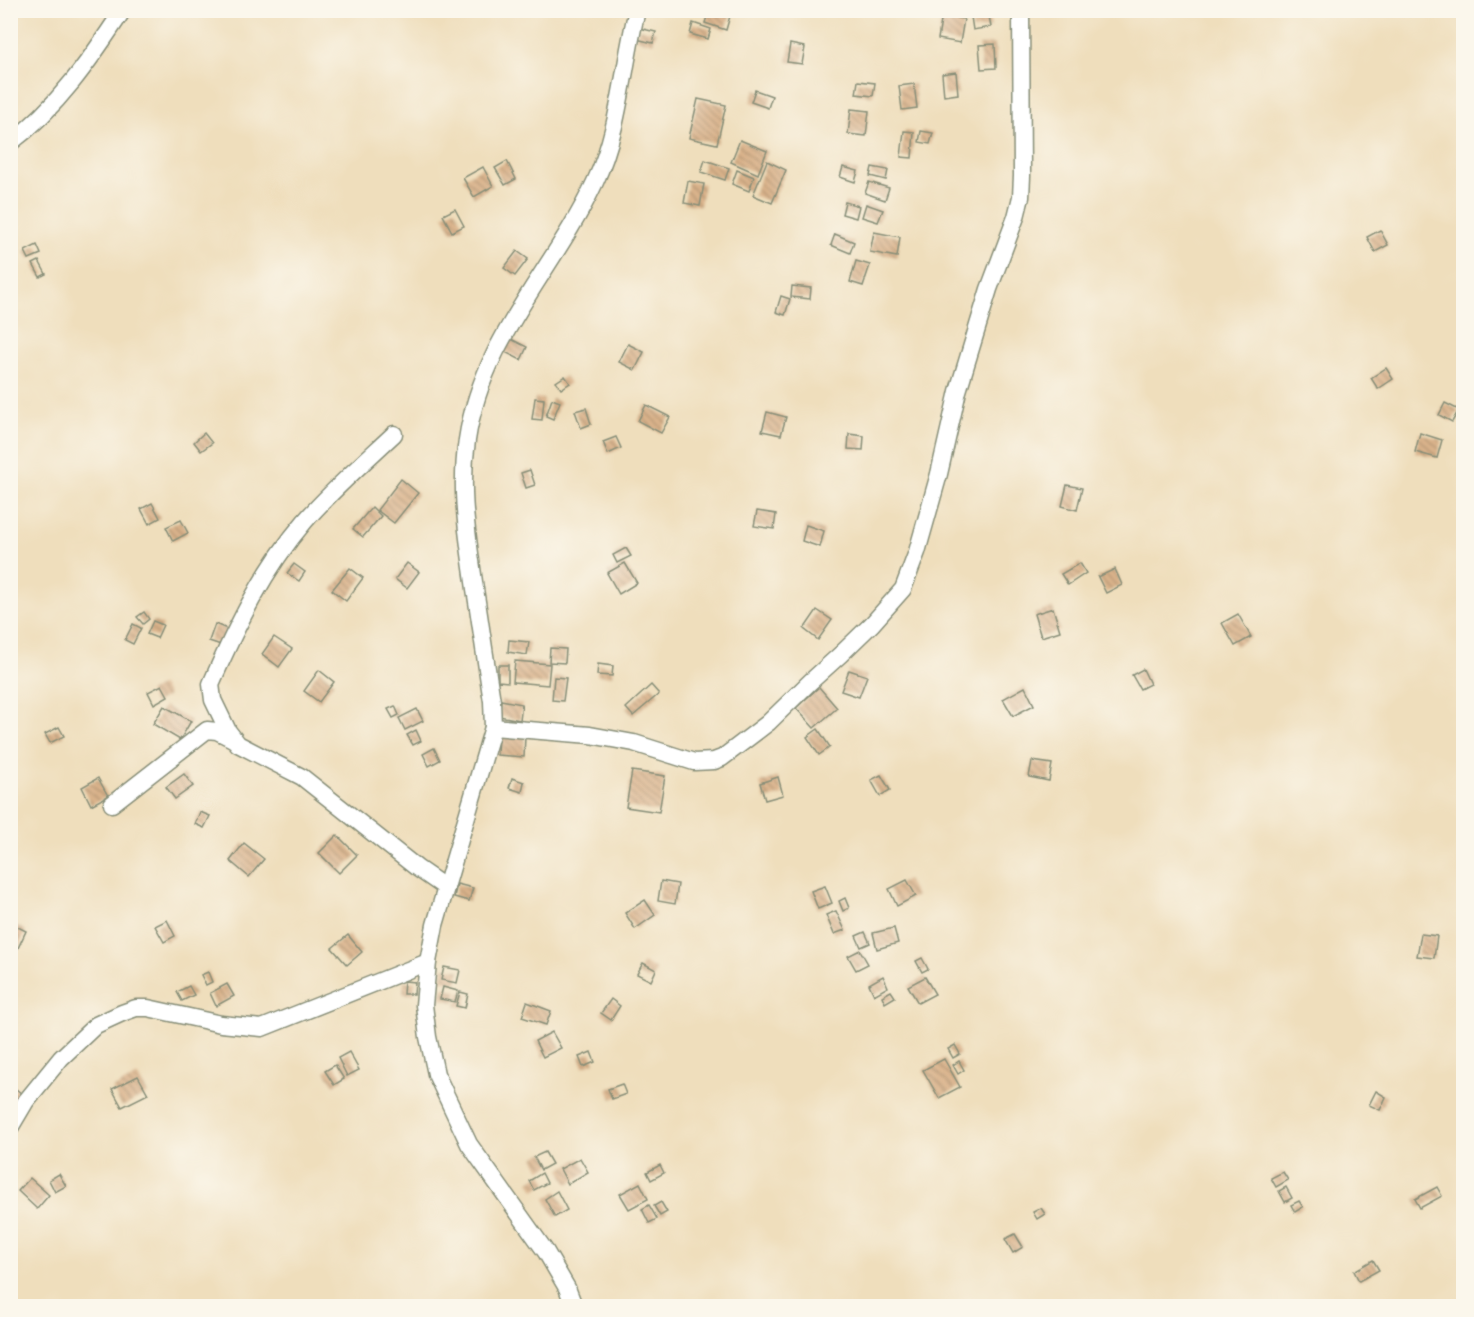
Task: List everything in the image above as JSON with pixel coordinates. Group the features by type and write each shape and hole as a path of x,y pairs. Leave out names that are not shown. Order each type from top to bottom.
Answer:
{"street":[{"path":"10,143 31,128 56,101 123,10"},
{"path":"574,1306 567,1288 546,1252 469,1144 436,1074 424,1005 428,962 446,888 493,727 492,701 464,515 463,469 467,438 480,384 489,362 564,239 596,180 609,144 637,10"},
{"path":"493,727 598,737 634,743 694,762 722,759 768,723 849,647 903,589 917,552 939,474 958,391 1021,197 1021,10"},
{"path":"234,740 213,700 211,684 241,618 266,576 304,522 393,434"},
{"path":"112,804 207,730 217,730 245,748 302,777 417,868 446,888"},
{"path":"10,1128 31,1094 61,1058 96,1025 122,1013 136,1008 148,1008 221,1024 262,1029 428,962"}],"building":[{"path":"709,10 730,16 726,30 705,23"},
{"path":"970,10 988,10 991,27 973,30"},
{"path":"942,15 964,19 960,43 938,39"},
{"path":"693,23 711,29 708,39 690,34"},
{"path":"639,28 656,32 653,43 636,39"},
{"path":"790,44 805,47 802,64 787,62"},
{"path":"995,44 996,68 981,69 979,45"},
{"path":"956,72 958,94 944,96 942,74"},
{"path":"858,81 875,83 873,96 856,94"},
{"path":"914,84 917,108 902,110 899,86"},
{"path":"755,90 772,96 768,108 751,102"},
{"path":"698,99 726,105 717,144 689,138"},
{"path":"851,109 869,111 866,136 848,134"},
{"path":"904,131 914,132 912,158 901,157"},
{"path":"921,131 933,133 930,144 919,142"},
{"path":"740,140 767,151 758,174 731,162"},
{"path":"705,160 729,168 725,180 701,172"},
{"path":"507,161 516,179 505,185 495,168"},
{"path":"767,161 786,170 772,203 753,195"},
{"path":"483,167 493,186 474,197 463,178"},
{"path":"843,167 858,171 855,182 840,177"},
{"path":"872,167 888,170 886,180 870,176"},
{"path":"737,170 754,177 749,191 732,184"},
{"path":"688,181 704,184 700,206 684,203"},
{"path":"869,182 889,188 885,200 865,193"},
{"path":"845,202 859,206 856,218 842,214"},
{"path":"866,204 883,210 878,222 862,217"},
{"path":"455,209 464,226 452,232 443,215"},
{"path":"1380,230 1388,245 1375,252 1367,237"},
{"path":"874,232 900,237 897,257 870,252"},
{"path":"835,234 854,242 850,253 831,245"},
{"path":"37,245 41,254 29,259 25,251"},
{"path":"517,251 528,259 515,276 504,268"},
{"path":"39,261 46,274 40,277 33,264"},
{"path":"856,261 870,265 863,286 850,282"},
{"path":"792,286 811,288 810,299 791,297"},
{"path":"781,296 790,299 785,315 776,312"},
{"path":"509,338 527,347 521,360 503,351"},
{"path":"628,344 644,352 635,370 619,362"},
{"path":"1386,368 1393,379 1378,389 1371,378"},
{"path":"565,376 570,383 561,389 556,382"},
{"path":"535,398 544,399 542,420 532,419"},
{"path":"552,399 560,402 553,419 546,416"},
{"path":"1445,403 1459,410 1452,422 1439,415"},
{"path":"646,405 670,417 661,433 638,421"},
{"path":"586,408 591,424 581,428 575,411"},
{"path":"767,412 786,417 781,435 762,431"},
{"path":"204,433 212,443 201,451 194,442"},
{"path":"1420,433 1442,440 1437,458 1415,452"},
{"path":"849,434 864,436 863,450 848,449"},
{"path":"616,437 621,448 608,454 603,442"},
{"path":"530,470 535,485 526,488 521,473"},
{"path":"401,479 418,493 394,523 377,510"},
{"path":"1067,485 1082,488 1077,510 1062,506"},
{"path":"152,503 160,518 149,524 141,509"},
{"path":"372,507 381,516 363,537 353,529"},
{"path":"757,511 776,514 774,529 754,526"},
{"path":"181,520 188,533 173,541 166,527"},
{"path":"806,525 824,531 820,547 802,541"},
{"path":"626,548 631,556 617,563 613,555"},
{"path":"407,563 419,572 407,588 395,579"},
{"path":"625,563 637,583 619,594 607,573"},
{"path":"1080,563 1086,573 1068,585 1061,574"},
{"path":"294,564 305,572 299,581 287,573"},
{"path":"350,568 363,578 346,601 332,590"},
{"path":"1115,569 1122,585 1106,593 1098,577"},
{"path":"1053,608 1060,631 1041,637 1034,614"},
{"path":"817,610 832,620 818,640 804,629"},
{"path":"144,612 149,619 143,624 137,617"},
{"path":"1238,614 1251,637 1235,646 1222,623"},
{"path":"153,621 163,625 157,638 147,634"},
{"path":"133,624 141,628 133,644 125,640"},
{"path":"215,624 227,629 221,645 209,641"},
{"path":"274,637 292,649 279,667 262,654"},
{"path":"509,640 529,642 527,655 508,652"},
{"path":"550,648 566,649 565,663 549,662"},
{"path":"515,661 550,664 548,685 513,682"},
{"path":"598,664 613,666 612,676 597,675"},
{"path":"498,665 508,665 508,682 498,681"},
{"path":"1143,669 1150,684 1140,689 1132,675"},
{"path":"319,670 334,682 319,702 304,691"},
{"path":"849,670 867,676 859,697 841,691"},
{"path":"554,677 566,678 563,701 552,700"},
{"path":"162,685 168,696 154,704 148,692"},
{"path":"651,685 659,694 633,716 626,708"},
{"path":"819,687 837,708 814,728 796,708"},
{"path":"1025,687 1034,705 1013,716 1003,699"},
{"path":"501,700 522,704 520,720 499,716"},
{"path":"164,706 191,721 180,740 153,724"},
{"path":"395,706 399,715 393,718 388,709"},
{"path":"417,709 423,721 405,730 399,718"},
{"path":"59,727 64,736 50,743 45,734"},
{"path":"818,729 830,747 819,755 807,737"},
{"path":"416,730 421,741 413,745 407,735"},
{"path":"498,735 525,737 524,757 497,755"},
{"path":"434,748 440,760 429,766 423,754"},
{"path":"1032,761 1052,764 1049,781 1029,777"},
{"path":"632,771 665,776 659,812 626,807"},
{"path":"184,774 193,786 175,799 166,787"},
{"path":"881,775 890,790 880,796 871,780"},
{"path":"778,777 783,795 765,800 760,783"},
{"path":"98,778 108,796 91,805 82,787"},
{"path":"512,778 524,782 522,792 509,788"},
{"path":"200,812 210,816 204,828 195,824"},
{"path":"337,835 357,855 339,873 319,853"},
{"path":"244,843 264,859 249,877 230,861"},
{"path":"907,880 916,896 897,906 889,889"},
{"path":"661,881 678,884 675,904 658,901"},
{"path":"457,884 473,888 469,901 454,897"},
{"path":"825,886 832,903 818,909 811,891"},
{"path":"845,898 849,908 843,911 839,901"},
{"path":"645,900 655,915 635,929 625,913"},
{"path":"836,911 845,930 834,934 826,915"},
{"path":"167,920 175,936 164,942 155,926"},
{"path":"10,923 26,931 18,948 10,945"},
{"path":"894,928 898,943 877,949 873,933"},
{"path":"865,932 870,943 861,947 856,936"},
{"path":"1421,934 1437,936 1434,958 1417,956"},
{"path":"348,935 362,952 347,965 332,948"},
{"path":"860,950 868,964 856,970 848,956"},
{"path":"922,958 928,969 922,972 916,961"},
{"path":"643,963 656,970 651,981 637,974"},
{"path":"444,967 460,970 457,983 441,980"},
{"path":"208,972 212,982 206,985 201,975"},
{"path":"883,976 888,987 874,995 869,984"},
{"path":"925,977 935,994 918,1003 908,986"},
{"path":"404,981 415,982 414,994 403,994"},
{"path":"227,984 234,996 216,1006 210,993"},
{"path":"189,986 194,995 182,1001 177,992"},
{"path":"443,987 458,991 455,1002 440,999"},
{"path":"891,991 895,997 885,1003 882,996"},
{"path":"460,992 468,994 465,1008 456,1006"},
{"path":"611,999 620,1006 611,1020 601,1013"},
{"path":"527,1002 551,1011 546,1025 522,1017"},
{"path":"552,1032 561,1048 543,1057 535,1041"},
{"path":"955,1045 960,1054 953,1058 948,1049"},
{"path":"349,1052 359,1070 347,1076 338,1058"},
{"path":"591,1052 595,1062 583,1067 579,1057"},
{"path":"944,1059 960,1087 939,1098 923,1070"},
{"path":"959,1061 964,1070 958,1074 953,1065"},
{"path":"335,1065 344,1079 334,1085 325,1071"},
{"path":"138,1076 148,1094 122,1107 112,1089"},
{"path":"10,1084 22,1094 12,1105 10,1103"},
{"path":"622,1084 626,1094 612,1099 608,1089"},
{"path":"1376,1091 1386,1097 1380,1110 1369,1105"},
{"path":"545,1152 552,1164 541,1170 534,1157"},
{"path":"580,1158 588,1172 568,1184 560,1169"},
{"path":"660,1165 664,1173 651,1180 647,1172"},
{"path":"1283,1172 1288,1180 1276,1187 1271,1178"},
{"path":"542,1173 547,1183 534,1190 529,1181"},
{"path":"59,1174 66,1186 55,1192 49,1180"},
{"path":"30,1178 49,1195 37,1209 18,1191"},
{"path":"640,1183 648,1199 629,1209 620,1194"},
{"path":"1286,1187 1292,1198 1285,1202 1279,1191"},
{"path":"1437,1187 1442,1196 1420,1208 1415,1199"},
{"path":"557,1191 567,1210 555,1217 545,1199"},
{"path":"1299,1201 1303,1207 1295,1212 1291,1205"},
{"path":"661,1202 667,1212 660,1216 654,1206"},
{"path":"649,1205 657,1219 649,1223 642,1209"},
{"path":"1041,1208 1045,1214 1037,1219 1033,1212"},
{"path":"1015,1234 1023,1247 1013,1253 1005,1239"},
{"path":"1373,1260 1379,1270 1359,1281 1354,1271"}]}
